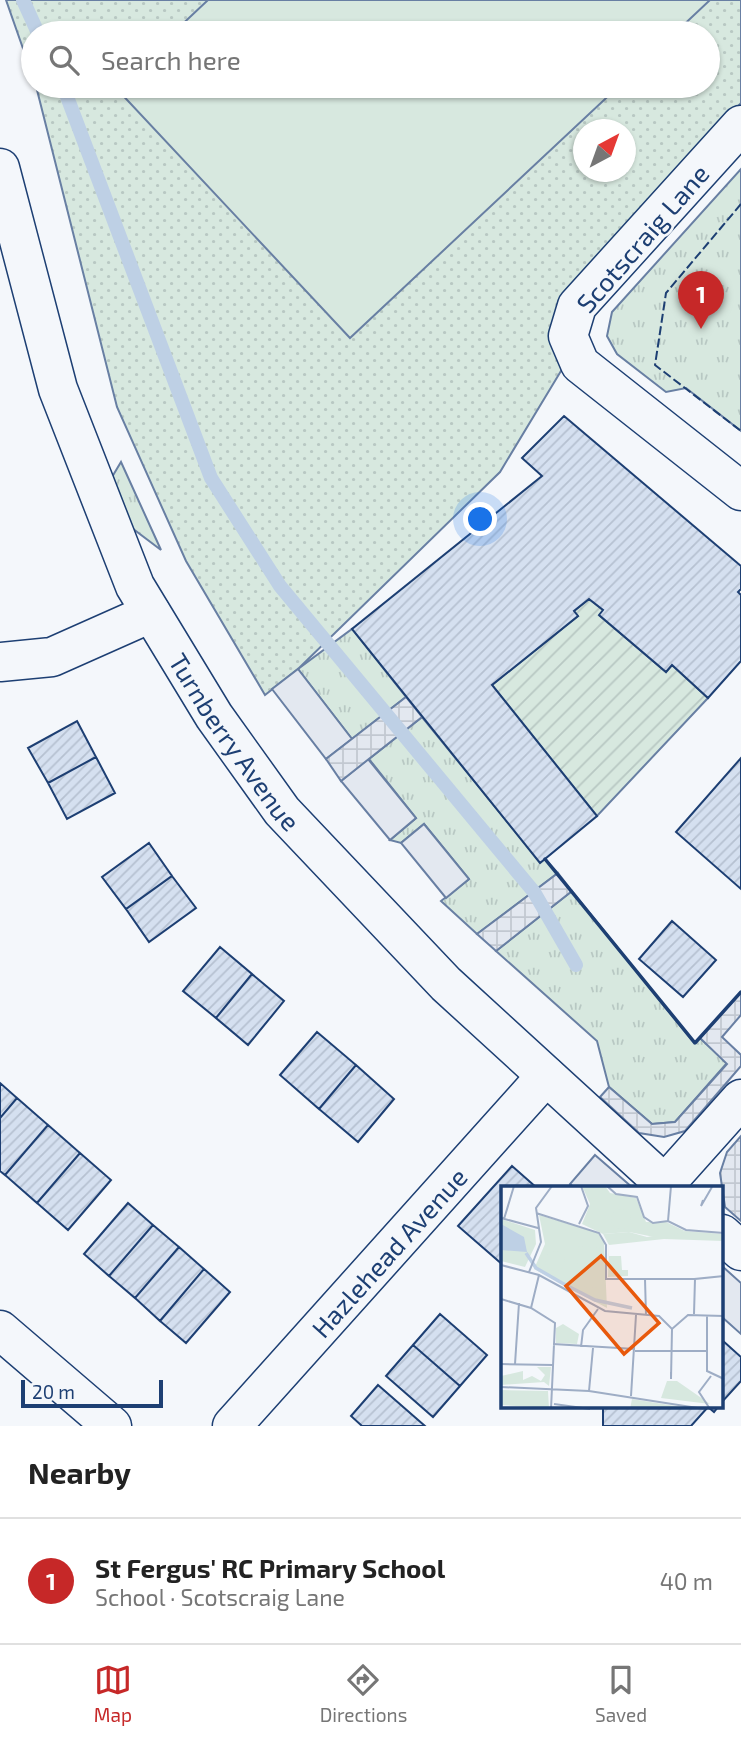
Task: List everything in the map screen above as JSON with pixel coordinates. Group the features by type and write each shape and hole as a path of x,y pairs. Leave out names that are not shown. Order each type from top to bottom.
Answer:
{"street":[{"name":"Scotscraig Lane","path":"741,125 577,306 568,336 580,364 741,491"},
{"name":"Turnberry Avenue","path":"0,168 58,389 135,586 214,716 282,811 446,984 667,1186"},
{"path":"0,663 52,657 151,613"},
{"name":"Hazlehead Avenue","path":"232,1426 546,1076"},
{"path":"667,1186 741,1099"},
{"path":"724,1236 741,1251"},
{"path":"0,1330 112,1426"}],"green space":[{"path":"6,0 741,0 741,103 572,289 564,366 500,472 298,669 265,695 186,561 117,407 39,98 720,98 720,21 21,21 21,43"},
{"path":"208,0 710,0 688,21 186,21"},
{"path":"125,98 606,98 584,119 573,119 573,129 350,338"},
{"path":"741,169 741,431 686,388 666,392 617,354 607,336 612,312"},
{"path":"121,462 161,550 128,525 109,482"},
{"path":"589,599 603,610 600,616 666,672 672,665 708,698 597,816 492,685 578,616 574,611"},
{"path":"352,629 406,697 352,739 298,669"},
{"path":"422,717 540,862 545,859 558,873 477,934 441,901 469,879 424,824 401,843 390,840 416,818 369,759"},
{"path":"572,891 694,1043 700,1038 727,1063 675,1122 652,1124 609,1087 597,1041 496,951"}],"shaded area":[{"path":"298,669 352,739 326,759 272,689"},
{"path":"406,697 422,717 341,781 326,759"},
{"path":"368,759 416,818 390,840 341,781"},
{"path":"424,824 469,879 446,898 401,843"},
{"path":"558,873 572,891 496,951 477,934"},
{"path":"741,992 741,1015 722,1037 741,1055 741,1066 685,1131 664,1137 639,1133 600,1097 609,1087 652,1124 675,1122 727,1064 700,1038"},
{"path":"741,1136 741,1221 725,1207 720,1173 727,1152"},
{"path":"595,1155 631,1186 572,1186 570,1184"},
{"path":"724,1268 741,1283 741,1334 724,1319"}],"building":[{"path":"564,416 741,566 741,589 738,592 741,595 741,661 708,698 672,665 666,672 599,615 603,610 589,599 574,611 578,616 492,685 597,816 540,863 352,629 542,476 522,458"},
{"path":"77,721 96,757 48,783 28,748"},
{"path":"96,757 115,793 67,819 48,783"},
{"path":"741,758 741,889 676,832"},
{"path":"149,843 172,876 126,909 102,877"},
{"path":"172,876 196,908 149,942 126,909"},
{"path":"672,921 716,960 683,997 639,959"},
{"path":"220,947 252,974 216,1018 183,991"},
{"path":"252,974 284,1001 248,1045 216,1018"},
{"path":"317,1032 356,1065 319,1109 280,1075"},
{"path":"356,1065 394,1099 358,1142 319,1109"},
{"path":"0,1083 17,1098 0,1118"},
{"path":"17,1098 48,1125 5,1175 0,1171 0,1118"},
{"path":"48,1125 80,1153 37,1203 5,1175"},
{"path":"80,1153 111,1180 68,1230 37,1203"},
{"path":"512,1166 535,1186 501,1186 501,1263 458,1226"},
{"path":"128,1203 153,1225 109,1276 84,1254"},
{"path":"153,1225 179,1247 135,1298 109,1276"},
{"path":"179,1247 204,1269 160,1321 135,1298"},
{"path":"204,1269 230,1292 186,1343 160,1321"},
{"path":"440,1314 487,1355 460,1386 413,1345"},
{"path":"724,1342 741,1357 741,1381 724,1400"},
{"path":"413,1345 460,1386 433,1417 386,1376"},
{"path":"378,1385 425,1426 362,1426 351,1416"},
{"path":"603,1408 707,1408 691,1426 603,1426"}],"waterway":[{"path":"23,0 33,21"},
{"path":"68,98 211,478 280,586 534,892 576,965"}],"fence":[{"path":"741,204 666,293 655,365 741,431"}],"wall":[{"path":"545,859 695,1043 741,992"}],"place":[{"name":"St Fergus' RC Primary School","path":"701,329"}]}
